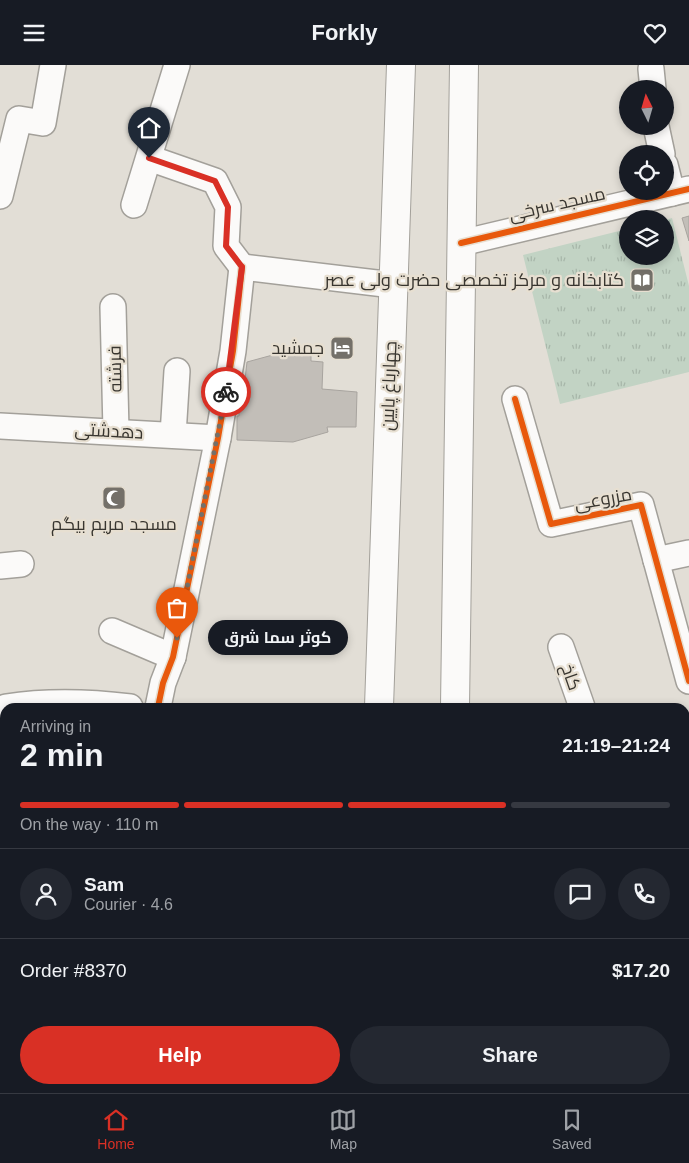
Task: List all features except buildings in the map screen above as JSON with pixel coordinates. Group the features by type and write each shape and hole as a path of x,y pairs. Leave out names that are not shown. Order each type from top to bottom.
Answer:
{"main road":[{"name":"چهارباغ پایین","path":"379,703 401,65"},
{"path":"455,703 464,65"}],"street":[{"path":"0,196 19,119 43,123 54,65"},
{"path":"134,205 178,65"},
{"path":"149,158 215,181 228,207 226,246 242,267 233,351 218,438 173,657 163,683 159,703"},
{"name":"مسجد سرخی","path":"461,243 680,191"},
{"path":"242,267 393,285"},
{"name":"فرشته","path":"113,307 116,431"},
{"path":"173,435 177,371"},
{"name":"مزروعی","path":"515,399 551,524 641,505 689,681"},
{"name":"دهدشتی","path":"0,426 218,438"},
{"path":"656,560 689,553"},
{"path":"112,631 173,657"},
{"name":"کاخ","path":"561,647 580,676 582,703"}],"green space":[{"path":"674,226 689,286 689,372 560,404 523,255 619,231 619,265 674,265"}],"cycle path":[{"path":"461,243 689,189"},
{"path":"159,703 163,683 173,657 218,438 233,351 242,267"},
{"path":"515,399 551,524 641,505 689,681"}],"way so far":[{"path":"177,638 187,580 218,438 226,392"}],"place":[{"name":"کتابخانه و مرکز تخصصی حضرت ولی عصر","path":"642,280"},
{"name":"جمشيد","path":"342,348"},
{"name":"مسجد مریم بیگم","path":"114,498"},
{"name":"کوثر سما شرق","path":"177,638"}],"route":[{"path":"149,158 215,181 228,207 226,246 242,267 233,351 226,392"}]}
